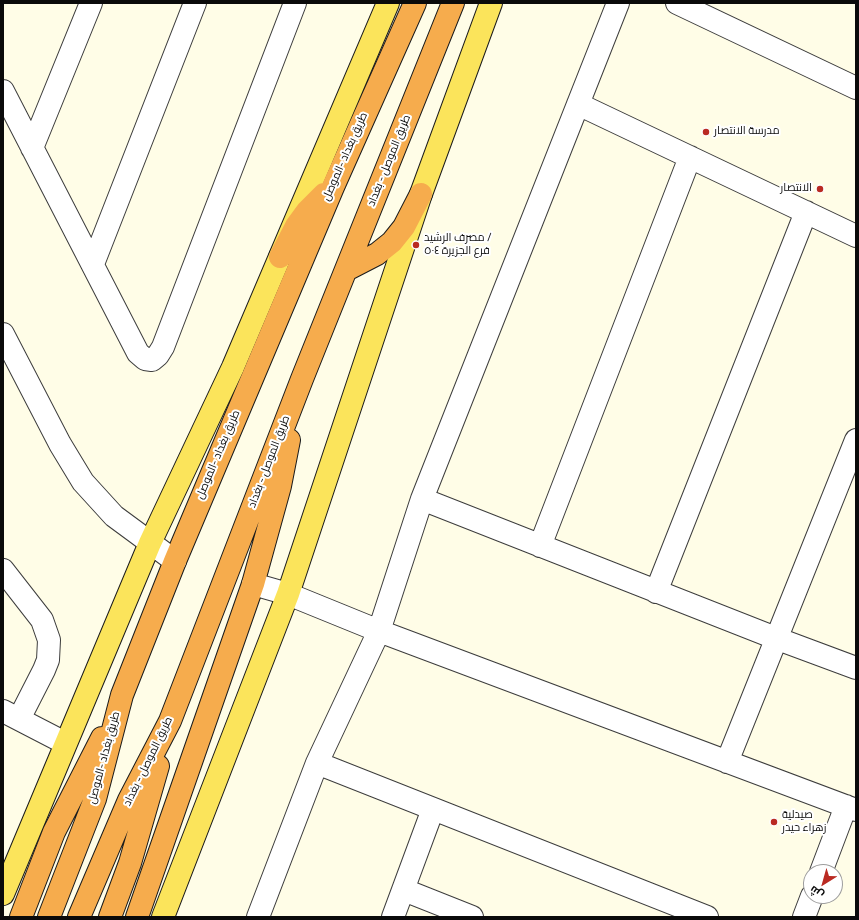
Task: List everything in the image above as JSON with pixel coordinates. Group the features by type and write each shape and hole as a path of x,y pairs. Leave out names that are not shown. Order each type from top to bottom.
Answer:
{"highway":[{"name":"طريق بغداد -الموصل","path":"49,917 96,799 122,695 175,561 333,187 415,3"},
{"name":"طريق الموصل - بغداد","path":"79,917 129,800 170,721 302,379 453,3"},
{"path":"280,258 287,241 300,221 315,203 333,187"},
{"path":"346,270 377,254 392,242 404,227 421,194"},
{"path":"137,917 253,584 280,486 302,379"},
{"path":"21,917 54,832 122,695"},
{"path":"110,917 130,864 170,721"}],"main road":[{"path":"3,894 150,543 233,367 388,3"},
{"path":"162,917 288,594 421,194 491,3"}],"street":[{"path":"32,148 91,3"},
{"path":"93,264 195,3"},
{"path":"3,91 138,353 145,359 152,360 158,355 163,347 294,3"},
{"path":"258,917 317,763 378,631 422,499 618,3"},
{"path":"677,3 856,88"},
{"path":"578,104 856,236"},
{"path":"540,546 690,157"},
{"path":"656,592 806,212"},
{"path":"3,334 60,444 79,476 98,500 114,516 175,561"},
{"path":"728,762 856,440"},
{"path":"422,499 656,592 856,668"},
{"path":"3,570 42,620 49,640 50,650 44,670 11,715 65,743"},
{"path":"253,584 288,594 378,631 851,808 825,864"},
{"path":"317,763 433,809 678,912 707,917"},
{"path":"393,917 433,809"},
{"path":"404,890 472,917"},
{"path":"804,917 809,904"}],"place":[{"name":"مدرسة الانتصار","path":"706,132"},
{"name":"الانتصار","path":"820,189"},
{"name":"مصرف الرشيد / فرع الجزيرة ٥٠٤","path":"416,245"},
{"name":"صيدلية زهراء حيدر","path":"774,822"}]}
